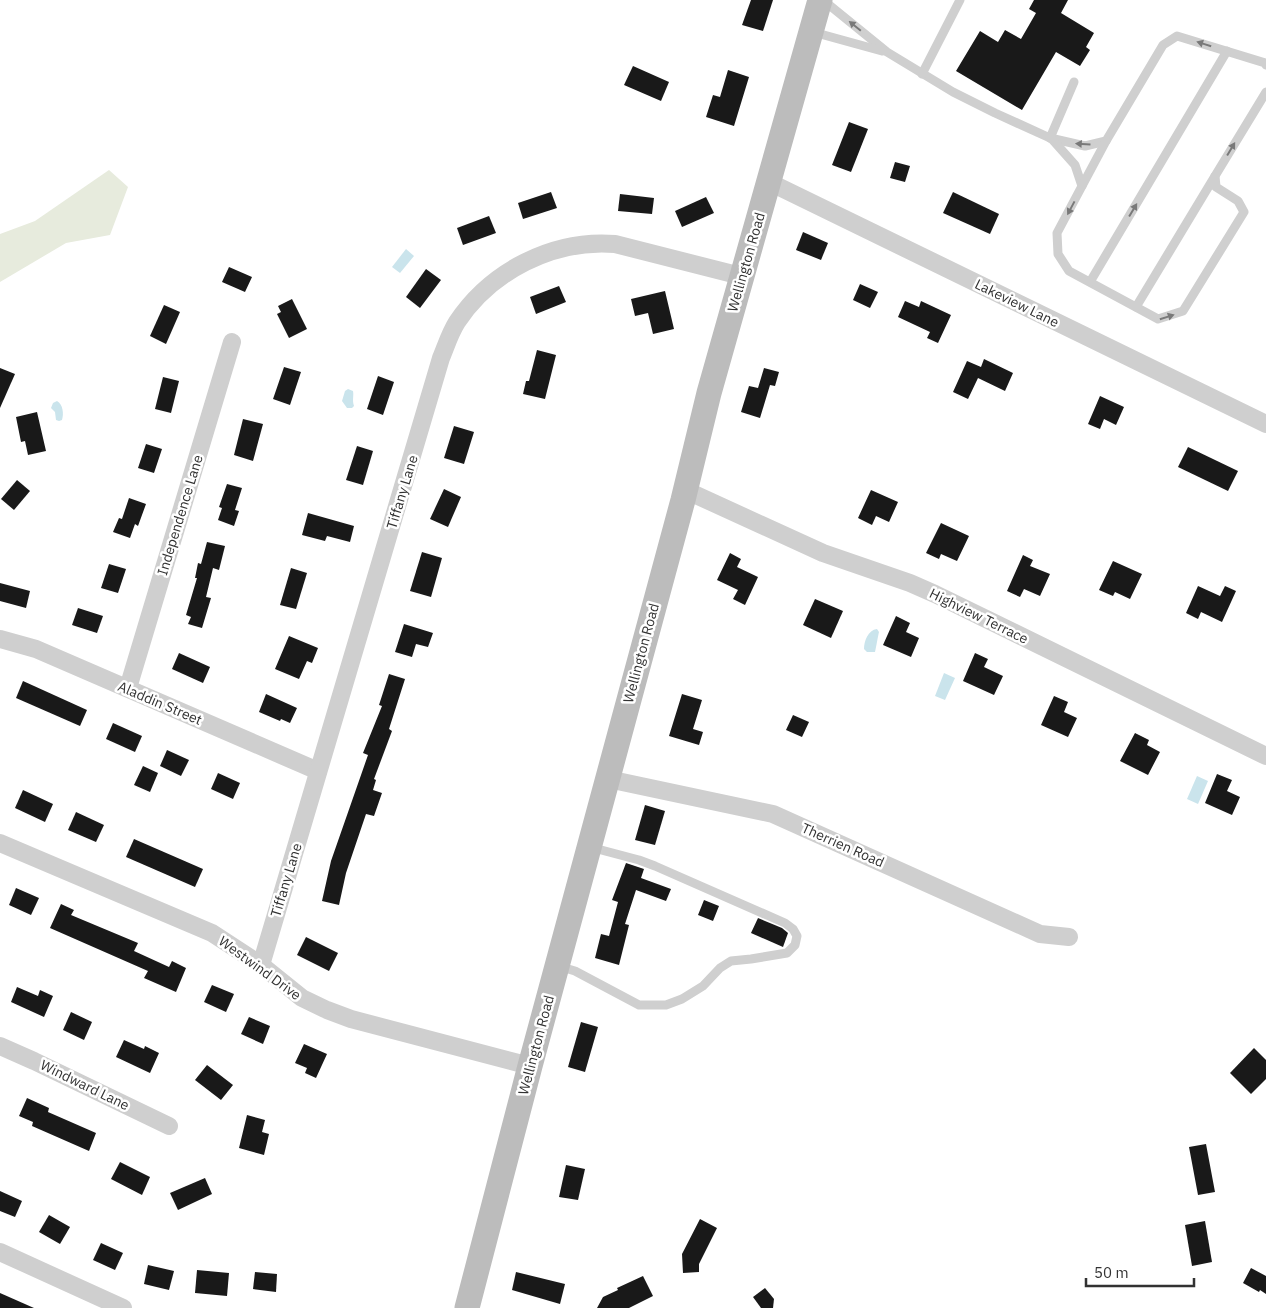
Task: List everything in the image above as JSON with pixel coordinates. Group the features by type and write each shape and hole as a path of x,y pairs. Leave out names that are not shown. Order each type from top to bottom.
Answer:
{"main road":[{"name":"Wellington Road","path":"467,1308 685,490 709,393 821,0"}],"street":[{"name":"Lakeview Lane","path":"769,182 1266,424"},
{"name":"Tiffany Lane","path":"261,965 441,358 456,324 476,297 502,276 532,259 564,247 598,243 636,248 741,276"},
{"name":"Independence Lane","path":"128,688 232,342"},
{"name":"Highview Terrace","path":"685,490 823,552 910,583 935,594 1266,756"},
{"name":"Aladdin Street","path":"0,639 36,649 318,771"},
{"name":"Therrien Road","path":"608,779 774,814 1040,934 1069,937"},
{"name":"Westwind Drive","path":"0,843 212,933 261,965 302,998 326,1010 351,1019 530,1066"},
{"name":"Windward Lane","path":"0,1046 169,1126"},
{"path":"0,1252 123,1308"}],"lane":[{"path":"821,0 888,52 922,74 987,109 1050,138 1085,146 1106,141"},
{"path":"922,74 960,0"},
{"path":"811,31 888,52"},
{"path":"1215,176 1216,187 1238,202 1244,212 1183,311 1158,319 1069,271 1058,254 1057,233 1106,141 1163,45 1178,36 1265,63 1266,65"},
{"path":"1090,282 1227,51"},
{"path":"1050,138 1074,82"},
{"path":"1136,307 1266,92"},
{"path":"1050,138 1075,165 1082,186"},
{"path":"558,966 575,971 639,1005 666,1005 682,999 703,986 720,968 732,961 787,953 795,945 797,936 793,929 785,923 655,866 590,847"}],"shaded area":[{"path":"109,170 128,187 110,235 66,243 0,282 0,234 35,221"}],"water":[{"path":"406,249 414,256 400,273 392,267"},
{"path":"348,389 353,391 354,406 352,408 347,408 342,401 345,391"},
{"path":"57,401 61,404 63,412 62,420 59,421 56,420 55,412 51,408 53,403"},
{"path":"877,629 879,632 875,652 867,652 864,649 866,639 871,631"},
{"path":"944,673 955,678 945,700 935,696"},
{"path":"1197,776 1208,781 1198,804 1187,799"}],"building":[{"path":"751,0 773,0 763,31 742,25"},
{"path":"1034,0 1068,0 1061,13 1094,33 1086,47 1090,50 1080,66 1056,52 1022,110 956,71 980,31 998,42 1005,30 1021,39 1036,13 1029,9"},
{"path":"633,66 669,82 661,101 624,85"},
{"path":"728,70 749,77 734,126 706,117 713,95 720,97"},
{"path":"849,122 868,129 851,172 832,165"},
{"path":"895,162 910,166 905,182 890,178"},
{"path":"551,192 557,208 523,219 518,203"},
{"path":"953,192 999,214 990,234 943,213"},
{"path":"620,194 654,198 652,214 618,211"},
{"path":"706,197 714,213 682,227 675,211"},
{"path":"489,216 496,233 463,245 457,228"},
{"path":"803,232 828,243 821,260 796,250"},
{"path":"229,267 252,277 245,292 222,282"},
{"path":"426,269 441,280 420,308 406,297"},
{"path":"860,284 878,292 870,308 853,300"},
{"path":"559,286 566,302 536,314 530,297"},
{"path":"665,291 674,329 653,334 648,313 635,316 631,299"},
{"path":"292,299 307,329 289,338 277,314 281,312 278,306"},
{"path":"905,301 919,307 921,301 951,315 938,343 927,338 930,332 898,317"},
{"path":"164,305 180,312 166,344 150,336"},
{"path":"537,350 556,355 545,399 523,394 526,381 529,381"},
{"path":"984,359 1013,373 1005,391 978,378 968,399 953,392 967,361 981,367"},
{"path":"284,367 301,372 290,405 273,399"},
{"path":"0,368 15,374 0,408"},
{"path":"764,368 779,372 775,386 770,385 760,418 741,412 749,386 758,388"},
{"path":"378,376 394,382 383,415 367,409"},
{"path":"163,377 179,381 171,413 155,409"},
{"path":"1100,396 1124,407 1116,425 1104,419 1100,429 1088,424"},
{"path":"37,412 46,451 28,455 25,441 21,442 16,417"},
{"path":"243,419 263,424 253,461 234,455"},
{"path":"454,426 474,432 464,464 444,458"},
{"path":"146,444 162,449 154,473 138,468"},
{"path":"357,446 373,451 363,485 346,480"},
{"path":"1188,447 1238,471 1228,491 1178,467"},
{"path":"17,480 30,491 14,510 1,499"},
{"path":"227,484 242,488 235,510 239,511 234,526 218,520 222,508 219,507"},
{"path":"444,489 461,497 448,527 430,519"},
{"path":"871,490 898,502 889,522 876,516 872,525 858,518"},
{"path":"129,498 146,504 138,526 135,524 130,538 113,532 119,518 122,519"},
{"path":"308,513 354,526 350,542 327,536 325,541 302,535"},
{"path":"941,523 969,536 957,561 941,554 939,559 926,553"},
{"path":"207,542 225,546 219,570 213,568 206,597 211,598 202,628 188,624 191,617 186,615 197,578 195,578 198,563 201,564"},
{"path":"422,552 442,558 431,597 410,591"},
{"path":"730,553 741,559 737,567 758,577 745,605 733,599 738,590 717,580"},
{"path":"1023,555 1033,560 1030,566 1050,574 1040,596 1024,589 1020,597 1007,591"},
{"path":"1113,561 1142,574 1130,599 1115,592 1113,596 1099,590"},
{"path":"109,564 126,569 118,593 101,588"},
{"path":"291,568 307,573 296,609 280,605"},
{"path":"0,583 30,591 26,608 0,601"},
{"path":"1198,586 1220,596 1225,586 1236,591 1222,622 1201,612 1198,619 1186,613"},
{"path":"815,599 843,611 831,638 803,625"},
{"path":"78,608 103,616 97,633 72,625"},
{"path":"896,616 910,623 906,632 919,638 911,657 883,645"},
{"path":"404,624 433,633 428,647 416,644 412,657 395,652"},
{"path":"289,636 318,648 312,663 307,661 299,679 275,669"},
{"path":"179,653 210,667 203,683 172,669"},
{"path":"975,653 988,659 984,667 1003,676 994,695 963,681"},
{"path":"389,674 405,679 389,729 392,731 374,779 376,780 373,790 382,793 374,816 366,814 346,873 339,905 322,901 331,861 368,755 363,753 382,706 379,705"},
{"path":"23,681 87,710 80,726 16,698"},
{"path":"266,694 297,708 290,723 259,712"},
{"path":"682,694 702,700 693,729 703,732 699,745 669,736"},
{"path":"1054,696 1068,702 1064,712 1077,718 1068,737 1041,725"},
{"path":"793,715 809,722 802,737 786,730"},
{"path":"113,723 142,736 135,752 106,739"},
{"path":"1135,733 1149,740 1147,745 1160,752 1148,775 1120,761"},
{"path":"167,750 189,760 181,776 160,766"},
{"path":"143,766 158,773 150,792 134,785"},
{"path":"218,773 240,783 233,799 211,789"},
{"path":"1217,774 1232,780 1227,791 1240,797 1232,815 1205,803"},
{"path":"23,790 53,804 45,822 15,808"},
{"path":"645,805 665,811 655,845 635,840"},
{"path":"76,812 104,825 96,842 68,830"},
{"path":"134,839 203,869 195,887 126,857"},
{"path":"626,863 644,869 641,878 671,889 666,901 636,890 625,924 629,925 619,965 595,958 601,934 609,936 618,902 612,900"},
{"path":"16,888 39,898 31,915 9,905"},
{"path":"704,900 719,906 713,921 698,915"},
{"path":"61,904 74,910 71,915 138,943 134,951 169,967 172,961 186,968 176,992 144,978 148,971 50,928"},
{"path":"758,918 782,928 788,933 783,947 751,933"},
{"path":"306,937 338,953 329,971 297,955"},
{"path":"212,985 234,994 226,1012 204,1002"},
{"path":"17,987 38,996 40,990 53,996 44,1017 11,1002"},
{"path":"71,1012 92,1022 84,1040 63,1030"},
{"path":"249,1017 270,1026 263,1044 241,1034"},
{"path":"581,1022 598,1027 585,1072 568,1067"},
{"path":"124,1040 144,1049 145,1046 159,1053 150,1073 116,1057"},
{"path":"304,1044 327,1054 316,1078 305,1073 307,1068 295,1063"},
{"path":"1254,1048 1266,1060 1266,1079 1251,1094 1230,1073"},
{"path":"207,1065 233,1085 221,1100 195,1080"},
{"path":"27,1098 49,1108 48,1112 96,1133 89,1151 32,1126 33,1122 19,1116"},
{"path":"247,1115 265,1120 262,1132 269,1134 264,1155 239,1148"},
{"path":"1206,1144 1215,1192 1198,1195 1189,1147"},
{"path":"120,1162 150,1177 142,1195 111,1179"},
{"path":"566,1165 585,1169 578,1200 559,1197"},
{"path":"205,1178 212,1194 178,1210 170,1193"},
{"path":"0,1191 22,1201 15,1217 0,1211"},
{"path":"49,1215 70,1227 60,1244 39,1232"},
{"path":"700,1219 717,1228 699,1264 699,1272 683,1273 682,1254"},
{"path":"1205,1221 1212,1262 1192,1266 1185,1225"},
{"path":"101,1243 123,1253 115,1270 93,1260"},
{"path":"148,1265 174,1271 169,1290 144,1284"},
{"path":"1251,1268 1266,1276 1266,1294 1243,1283"},
{"path":"197,1270 229,1273 227,1296 195,1293"},
{"path":"255,1272 277,1274 276,1292 253,1289"},
{"path":"516,1272 565,1284 560,1304 512,1290"},
{"path":"643,1276 653,1296 629,1308 597,1308 603,1297"},
{"path":"765,1288 774,1299 773,1308 761,1308 753,1297"},
{"path":"0,1293 34,1308 0,1308"}]}
